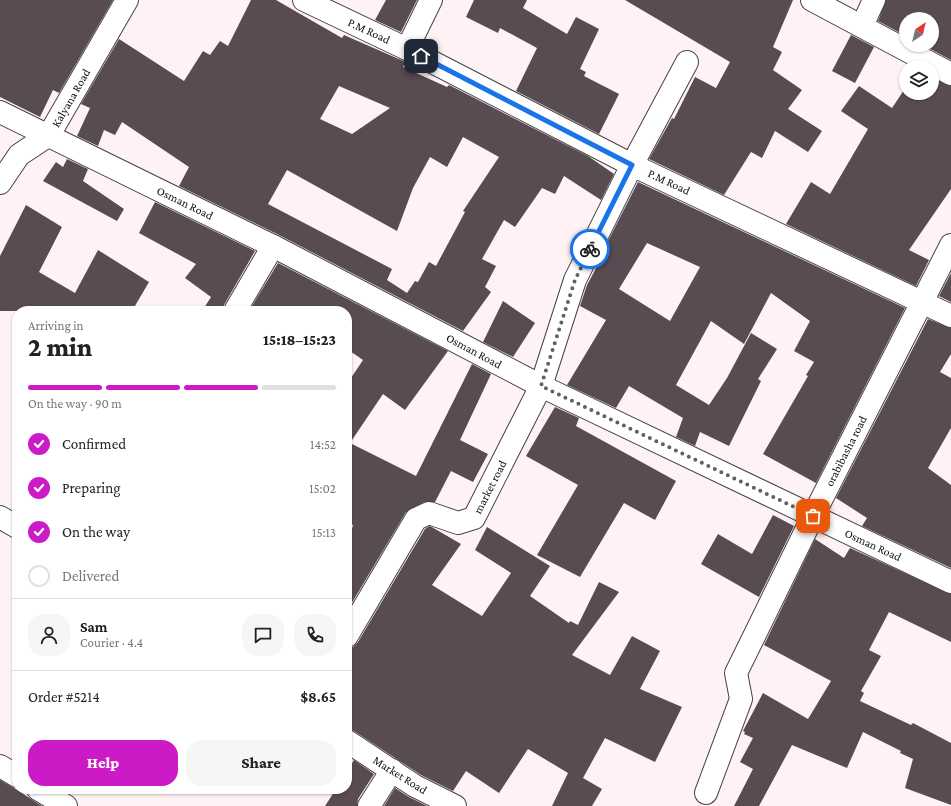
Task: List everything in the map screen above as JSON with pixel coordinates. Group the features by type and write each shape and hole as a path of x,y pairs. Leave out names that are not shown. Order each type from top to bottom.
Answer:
{"street":[{"name":"Kalyana Road","path":"0,183 19,155 49,135 127,0"},
{"name":"P.M Road","path":"304,0 407,49 632,165 923,301 951,316"},
{"path":"407,49 431,0"},
{"path":"812,0 951,74"},
{"path":"862,26 874,0"},
{"name":"market road","path":"352,628 416,519 429,513 458,523 474,518 541,386 575,280 632,165 687,62"},
{"name":"Osman Road","path":"0,112 273,246 541,386 951,582"},
{"name":"orabibasha road","path":"706,793 741,699 736,673 813,516 951,245"},
{"path":"238,306 273,246"},
{"path":"0,517 12,524"},
{"name":"Market Road","path":"352,744 416,786 455,806"},
{"path":"0,766 12,773"},
{"path":"369,806 392,770"},
{"path":"46,794 66,806"}],"building":[{"path":"0,0 113,0 59,93 53,90 40,117 0,97"},
{"path":"251,0 276,0 342,38 344,35 401,60 405,62 403,67 447,87 449,85 588,156 614,174 601,200 564,176 555,194 542,188 515,227 504,220 482,259 496,266 485,287 491,292 463,331 279,235 179,186 189,167 122,122 115,135 104,130 98,146 77,136 90,108 81,104 119,39 184,81 203,51 210,55 220,41 228,46","holes":["339,86 390,108 352,134 320,119","463,137 499,157 463,211 465,212 436,266 429,262 418,282 415,281 407,293 387,280 392,269 268,204 287,170 397,231 413,188 430,157 447,167"]},
{"path":"386,0 417,0 401,32 375,20"},
{"path":"474,0 527,0 523,8 567,34 576,17 599,29 580,69 586,72 584,76 619,94 599,134 516,91 537,48 500,28 498,33 466,17"},
{"path":"625,0 793,0 773,47 782,52 773,70 802,90 788,109 822,131 808,152 775,131 762,158 751,152 724,195 649,159 672,118 674,119 695,77 716,88 730,62"},
{"path":"886,0 951,0 951,60 936,52 939,52 939,12 899,12 899,32 878,21"},
{"path":"851,35 874,47 855,83 832,71"},
{"path":"939,81 951,86 951,189 909,250 929,260 916,286 786,224 811,182 830,194 868,129 841,111 859,86 892,108 899,98 899,100 939,100"},
{"path":"67,159 88,169 83,181 124,209 117,221 43,181 56,162 63,167"},
{"path":"638,182 905,308 816,483 763,454 808,376 806,375 814,362 794,351 810,321 771,293 744,344 711,321 676,385 709,405 727,378 751,333 777,349 758,379 761,381 729,446 700,432 695,446 676,437 683,418 629,386 616,408 567,385 606,320 580,306 587,285 606,250 604,249","holes":["647,243 700,267 670,321 619,289"]},
{"path":"155,202 255,251 224,306 205,306 211,297 185,278 196,264 139,233"},
{"path":"26,205 62,227 39,272 75,293 98,250 149,282 135,306 12,306 12,311 0,311 0,256"},
{"path":"278,263 448,351 405,410 383,394 352,440 352,376 363,360 352,352 352,306 252,306"},
{"path":"951,273 951,302 939,296"},
{"path":"503,301 535,323 513,357 483,342"},
{"path":"928,319 951,328 951,354 940,372 951,378 951,428 928,468 951,485 951,568 862,526 867,518 836,498"},
{"path":"472,364 491,374 460,440 488,454 473,482 451,471 435,502 424,502 406,512 352,603 352,444 416,476"},
{"path":"555,407 579,418 576,426 676,481 655,520 624,503 580,577 537,555 578,485 526,456"},
{"path":"773,515 794,526 759,597 701,564 718,534 752,554"},
{"path":"430,526 461,544 432,585 482,616 511,573 475,550 487,527 550,566 530,596 569,623 570,621 578,625 599,582 619,592 572,655 610,675 632,636 660,651 640,689 682,707 655,762 605,738 583,778 602,789 592,806 552,806 568,773 528,749 499,793 466,771 453,791 421,775 352,730 352,647 358,642 425,529"},
{"path":"815,539 844,558 850,548 951,594 951,642 889,612 869,650 881,656 861,691 864,693 860,701 911,725 913,723 951,743 951,805 905,788 913,759 900,753 901,751 863,732 847,768 792,745 759,806 734,806 753,769 740,762 753,738 744,734 745,732 743,731 763,693 808,719 831,681 764,645"},
{"path":"354,760 374,774 358,799 357,806 325,806 333,794 352,794 352,763"},
{"path":"0,780 12,787 12,794 23,794 42,806 0,806"},
{"path":"395,788 409,797 427,806 384,806"}],"way so far":[{"path":"590,249 575,280 541,386 813,516"}],"route":[{"path":"421,56 632,165 590,249"}]}
